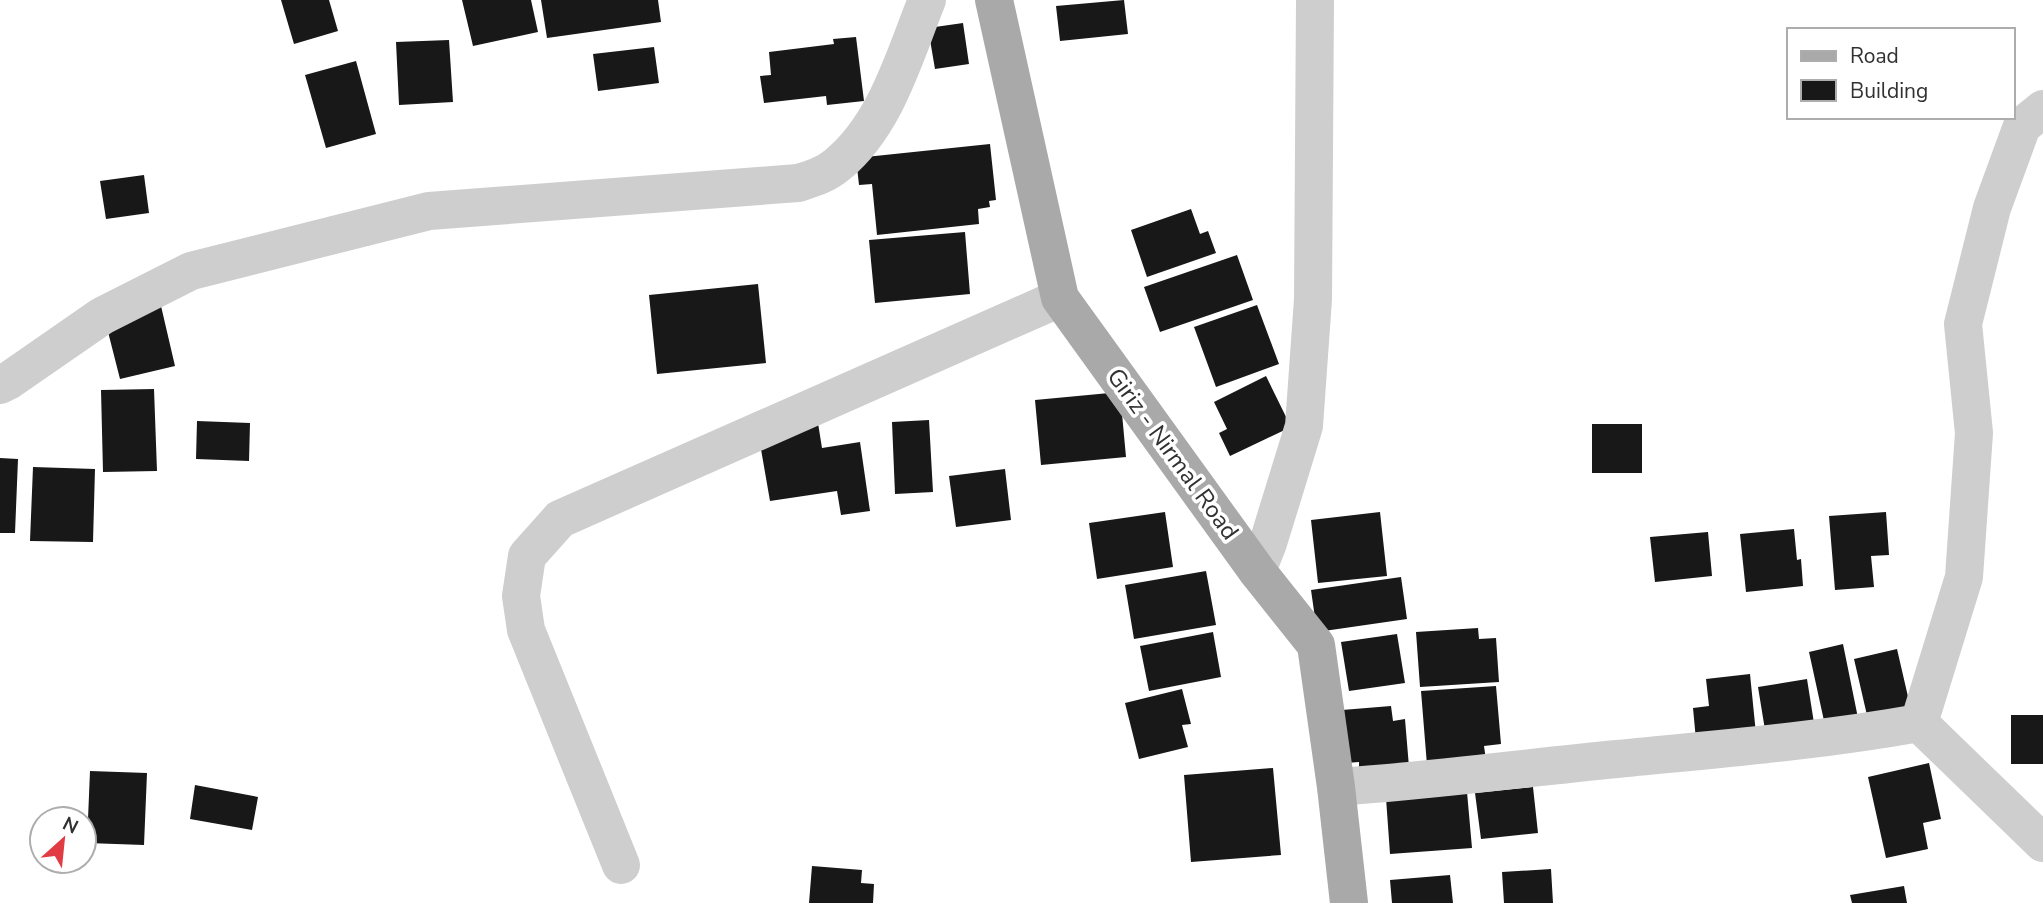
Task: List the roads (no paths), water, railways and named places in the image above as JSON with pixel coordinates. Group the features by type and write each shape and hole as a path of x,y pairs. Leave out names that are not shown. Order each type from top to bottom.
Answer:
{"main road":[{"name":"Giriz - Nirmal Road","path":"994,0 1060,298 1257,571 1316,645 1349,903"}],"street":[{"path":"0,385 102,316 191,271 429,211 798,183 821,176 837,165 863,139 889,96 927,0"},
{"path":"1257,571 1304,426 1313,299 1315,0"},
{"path":"1919,723 1964,577 1973,433 1963,324 1992,208 2022,125 2043,109"},
{"path":"621,865 526,629 522,596 527,556 561,519 1060,298"},
{"path":"1336,787 1401,783 1615,759 1755,747 1919,723"},
{"path":"1919,723 2043,843"}]}
